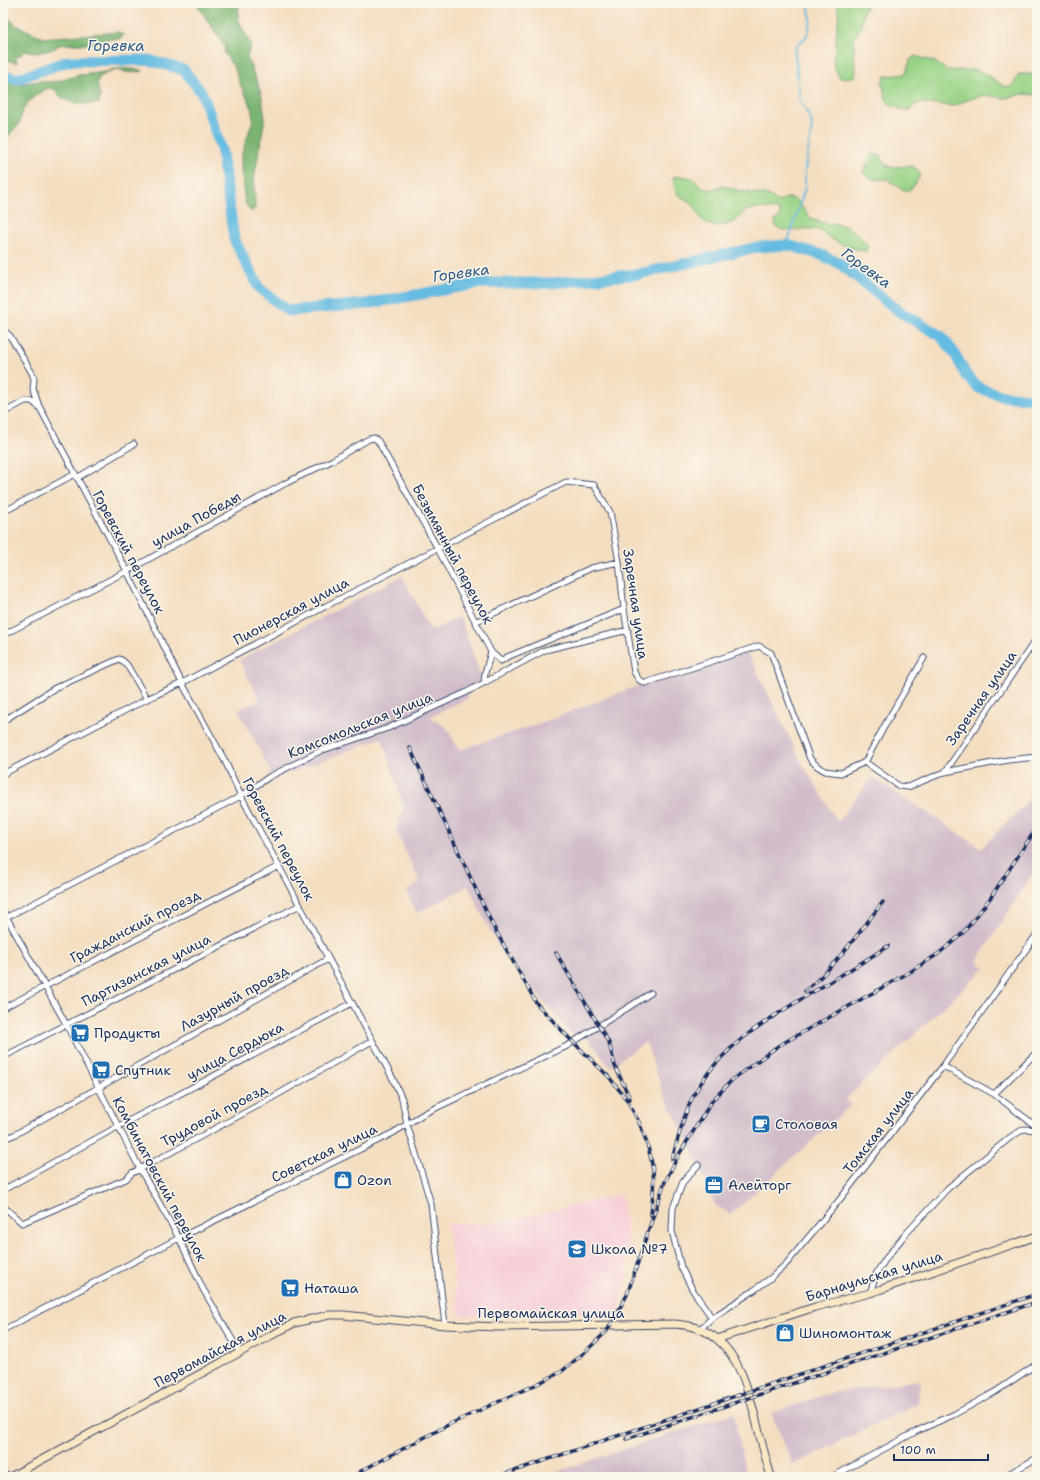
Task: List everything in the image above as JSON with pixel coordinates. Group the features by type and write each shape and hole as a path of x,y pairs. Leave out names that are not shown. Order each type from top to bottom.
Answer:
{"main road":[{"name":"Барнаульская улица","path":"717,1339 815,1307 870,1294 1037,1236"},
{"name":"Первомайская улица","path":"10,1477 294,1323 329,1315 343,1314 445,1325 528,1327 675,1324 689,1325 700,1329 717,1339"},
{"path":"717,1339 738,1365 749,1392 771,1477"}],"street":[{"name":"Горевский переулок","path":"3,330 10,336 32,372 34,379 33,389 40,408 85,495 127,571 182,683 225,761 241,796 392,1077 402,1099 407,1124 431,1204 445,1325"},
{"path":"3,412 25,401 32,401 40,408"},
{"name":"улица Победы","path":"3,635 127,571 369,439 374,438 378,441"},
{"name":"Безымянный переулок","path":"378,441 438,549 491,652"},
{"path":"3,512 76,476 134,444"},
{"name":"Пионерская улица","path":"3,774 147,699 182,683 326,606 566,482 594,485"},
{"name":"Заречная улица","path":"594,485 610,512 619,562 624,609 634,672 639,680 645,683 759,646 771,653 810,759 825,771 841,773 865,762 899,786 908,787 945,772 1008,760 1037,757"},
{"path":"475,622 591,568 619,562"},
{"path":"484,683 485,673 491,652 501,661 507,657 624,609"},
{"name":"Комсомольская улица","path":"5,918 241,796 270,777 320,751 388,728 465,694 545,650 628,630"},
{"name":"Заречная улица","path":"945,772 1037,638"},
{"path":"865,762 924,658"},
{"path":"3,721 60,685 119,659 123,660 127,665 147,699"},
{"name":"Гражданский проезд","path":"3,1008 279,866"},
{"name":"Партизанская улица","path":"3,1057 300,905"},
{"name":"Комбинатовский переулок","path":"3,911 5,918 66,1024 140,1169 179,1238 203,1288 240,1353"},
{"name":"Томская улица","path":"712,1318 753,1291 772,1277 787,1263 841,1198 943,1066 1037,934"},
{"name":"Лазурный проезд","path":"3,1139 14,1135 328,959"},
{"name":"Советская улица","path":"3,1330 179,1238 393,1133 444,1103 567,1046 652,994"},
{"name":"улица Сердюка","path":"3,1190 118,1126 352,1004"},
{"name":"Трудовой проезд","path":"3,1206 22,1223 126,1179 132,1173 259,1105 372,1041"},
{"path":"994,1094 1037,1052"},
{"path":"943,1066 994,1094 1037,1129"},
{"path":"870,1294 877,1272 887,1257 903,1237 948,1188 1012,1136 1024,1129 1037,1129"},
{"path":"698,1165 683,1182 673,1208 672,1231 682,1266 692,1289 712,1318 700,1329"},
{"path":"832,1477 917,1431 955,1414 988,1396 1037,1364"},
{"path":"1003,1477 1010,1475 1037,1458"},
{"path":"3,1471 6,1477"}],"shaded area":[{"path":"402,576 431,631 460,617 482,679 464,691 468,698 430,717 447,728 459,750 541,723 632,688 746,649 803,765 838,822 872,777 981,848 1037,792 1037,867 977,961 985,968 846,1099 851,1105 730,1215 715,1205 688,1140 664,1095 646,1042 610,1067 588,1039 572,1035 500,950 468,886 417,913 406,891 420,883 396,831 404,807 382,738 271,780 268,774 271,772 238,710 260,701 239,660"},
{"path":"621,1194 628,1241 626,1282 618,1311 459,1316 447,1224 475,1223 476,1225 521,1218"},
{"path":"920,1380 918,1403 793,1465 771,1413 830,1393"},
{"path":"734,1413 746,1477 542,1477 568,1468"}],"green space":[{"path":"196,3 239,3 238,19 251,45 247,57 262,97 265,118 254,179 255,207 252,212 245,202 241,170 241,157 253,119 251,106 239,82 235,69 224,53 225,47"},
{"path":"837,3 868,3 863,13 861,27 854,38 856,72 854,77 840,78 834,67 833,60 836,48 839,15"},
{"path":"3,13 16,25 44,38 118,32 124,35 119,39 106,39 94,44 62,44 50,50 37,53 25,51 16,58 17,63 3,59"},
{"path":"915,56 935,62 947,70 975,70 988,75 1005,87 1012,86 1019,74 1032,74 1037,81 1037,95 1023,94 1005,98 984,95 954,106 921,103 914,105 910,110 903,110 891,105 886,100 882,82 885,76 906,73 910,60"},
{"path":"114,69 132,69 143,71 130,73 117,70 110,71 100,77 97,83 100,96 99,103 84,104 69,101 64,99 51,88 40,92 32,99 23,110 21,120 18,125 7,138 6,164 3,167 3,81 19,84 40,81 54,82 80,75 106,72"},
{"path":"872,155 880,155 886,165 892,167 912,166 918,170 920,176 913,187 908,191 886,179 876,180 871,178 863,172"},
{"path":"679,176 692,178 702,187 709,190 723,186 749,193 768,195 779,202 788,198 794,199 811,218 823,223 840,225 850,229 868,246 866,252 840,244 822,232 813,229 790,231 776,227 775,221 780,216 779,210 763,208 752,209 746,211 738,219 729,224 716,226 707,224 702,220 693,205 678,195 675,189 673,177"}],"waterway":[{"path":"787,245 805,188 805,169 812,127 811,120 799,98 795,53 796,46 808,33 811,20 808,3"},
{"name":"Горевка","path":"3,75 17,79 68,61 149,60 184,70 203,95 221,148 234,239 259,288 288,311 366,304 481,283 553,283 638,274 758,247 787,245 819,254 839,263 900,312 941,336 955,354 966,375 979,388 1003,396 1037,399"}],"railway":[{"path":"410,748 493,926 537,1004 609,1077 627,1100 640,1124"},
{"path":"354,1477 361,1471 450,1424 561,1372 585,1352 607,1331 627,1295 664,1184 678,1156 712,1101 733,1079 778,1046 910,972 938,954 960,936 991,897 1034,832"},
{"path":"805,991 837,960 883,902"},
{"path":"672,1159 685,1116 692,1099 696,1091 718,1061 761,1025 888,946"},
{"path":"556,953 609,1043 615,1066 630,1099"},
{"path":"638,1120 651,1158 654,1177 651,1215"},
{"path":"496,1477 1037,1294"},
{"path":"626,1439 1037,1302"}],"place":[{"name":"Продукты","path":"80,1033"},
{"name":"Спутник","path":"101,1070"},
{"name":"Столовая","path":"761,1124"},
{"name":"Ozon","path":"343,1180"},
{"name":"Алейторг","path":"714,1185"},
{"name":"Школа №7","path":"577,1249"},
{"name":"Наташа","path":"290,1288"},
{"name":"Шиномонтаж","path":"785,1333"}]}
